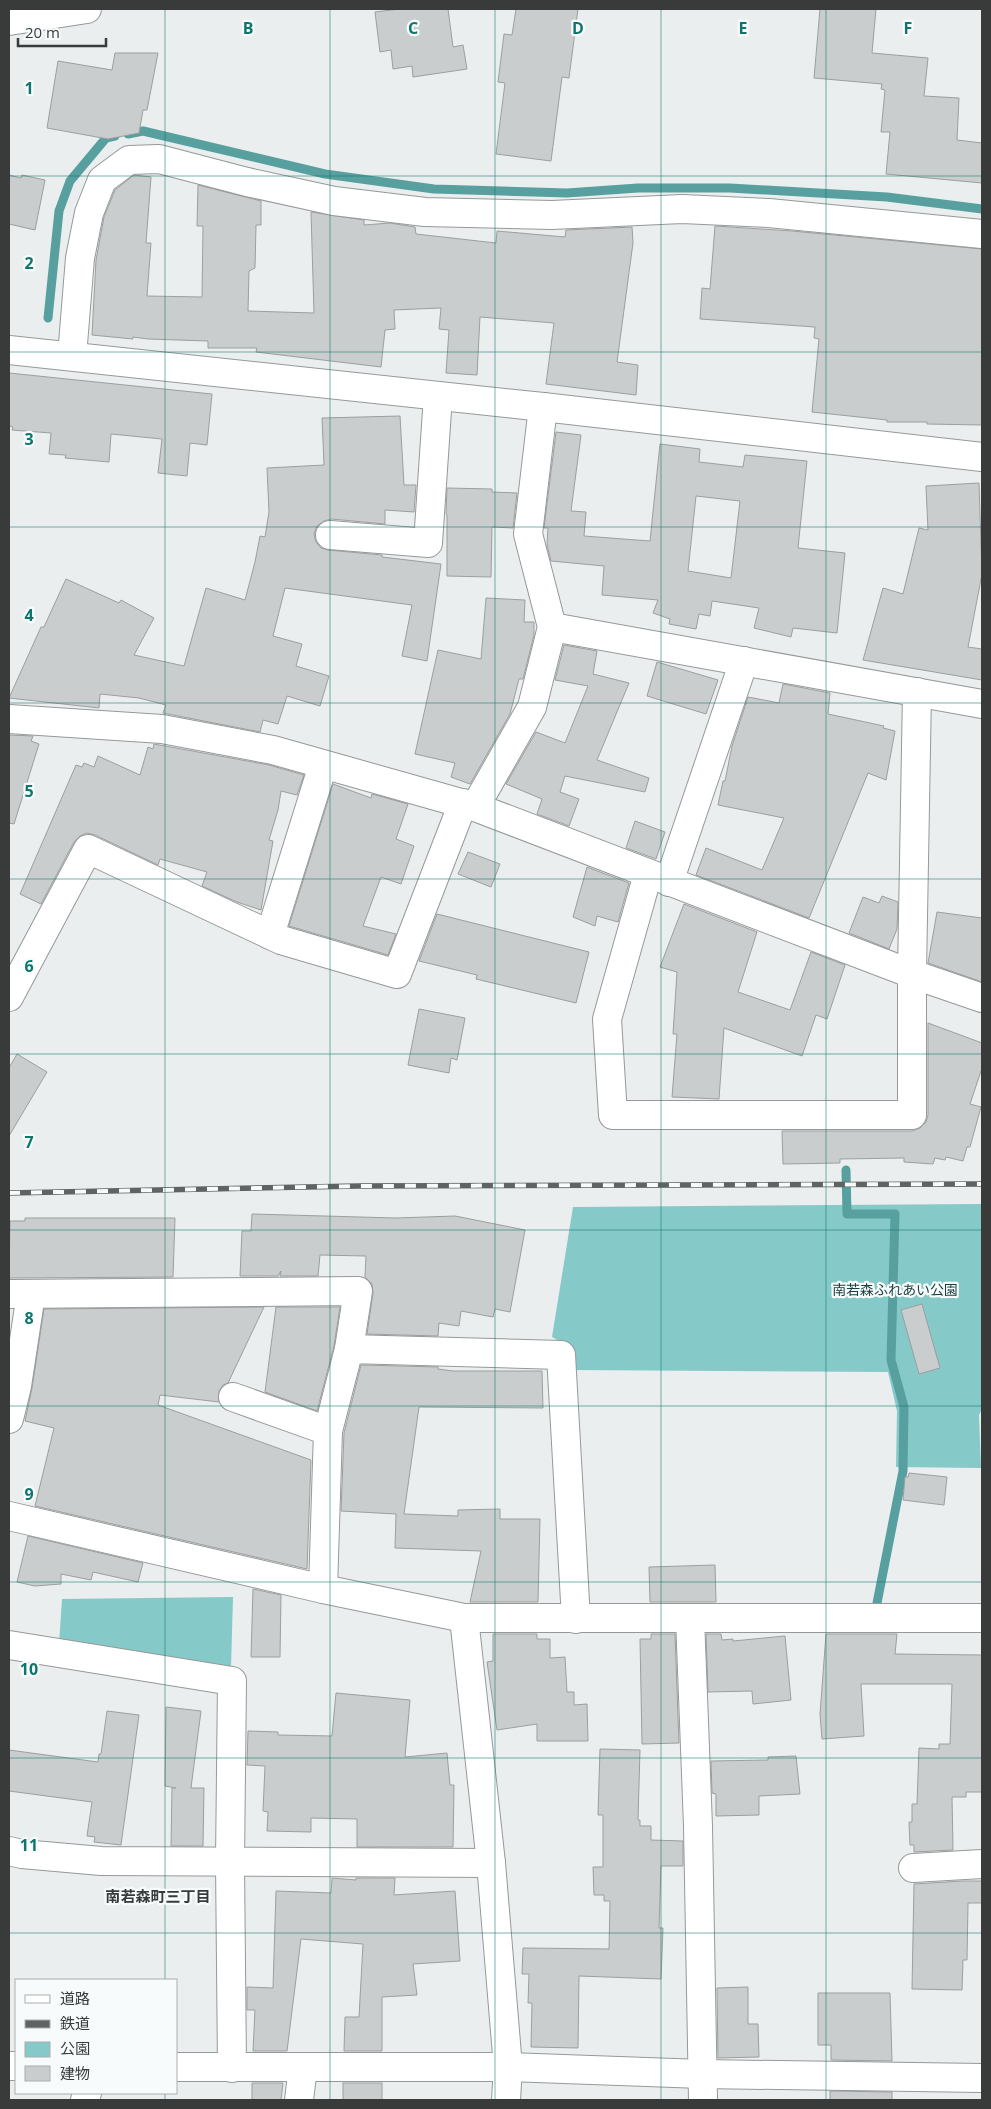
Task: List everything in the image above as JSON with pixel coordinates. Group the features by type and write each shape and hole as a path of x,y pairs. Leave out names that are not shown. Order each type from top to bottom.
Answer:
{"street":[{"path":"9,21 88,9"},
{"path":"72,356 80,258 89,213 102,180 129,160 158,159 247,182 334,201 424,212 552,215 682,209 769,213 982,234"},
{"path":"9,350 543,407 982,457"},
{"path":"330,535 428,543 438,396"},
{"path":"9,997 88,849 280,940 397,974 469,805 532,707 552,627 528,534 543,407"},
{"path":"552,627 982,704"},
{"path":"744,661 659,878 607,1019 613,1116 912,1115 912,974 917,692"},
{"path":"9,719 162,729 273,750 469,805 912,974 982,998"},
{"path":"270,935 323,765"},
{"path":"9,1419 17,1386 20,1294 358,1291 350,1349 328,1431 322,1589"},
{"path":"350,1349 561,1355 576,1619"},
{"path":"233,1397 328,1431"},
{"path":"9,1516 322,1589 464,1618 982,1618"},
{"path":"464,1618 491,1863 508,2067 506,2100"},
{"path":"690,1618 698,1826 703,2087"},
{"path":"9,1645 232,1682 230,1862 232,2068"},
{"path":"9,1851 22,1854 101,1861 491,1863"},
{"path":"913,1868 982,1864"},
{"path":"178,2067 508,2067 703,2087 982,2078"},
{"path":"299,2100 303,2067"}],"green space":[{"name":"南若森ふれあい公園","path":"982,1204 982,1409 979,1415 981,1468 896,1467 897,1411 888,1372 571,1370 561,1342 552,1337 573,1207"},
{"path":"233,1597 231,1667 59,1644 62,1599"}],"building":[{"path":"400,9 448,9 453,47 463,45 467,69 413,77 412,66 393,69 391,50 380,52 375,12"},
{"path":"516,9 578,9 569,78 562,77 551,161 496,154 505,83 498,82 504,34 512,35"},
{"path":"820,9 876,9 872,53 928,58 924,96 959,98 957,140 982,143 982,183 886,174 890,132 881,132 885,90 881,89 882,84 814,78"},
{"path":"115,53 158,53 147,110 143,110 139,133 108,139 47,128 58,61 112,70"},
{"path":"9,175 21,178 22,175 45,180 35,230 9,224"},
{"path":"134,175 151,177 146,243 151,243 147,296 202,297 203,226 197,226 198,185 261,201 261,225 256,225 255,268 249,271 248,311 314,313 311,212 364,220 364,225 390,223 415,227 416,234 496,243 497,231 565,237 566,230 632,227 633,243 617,362 638,365 636,395 546,384 554,323 480,317 477,375 446,373 449,330 439,329 441,308 394,310 395,329 385,330 381,367 256,352 257,348 208,348 208,341 133,337 133,339 92,335 96,260 104,217 115,190"},
{"path":"715,226 792,231 982,249 982,425 887,422 887,420 812,412 819,339 814,338 815,327 700,319 702,288 710,289"},
{"path":"9,373 212,394 207,445 190,443 187,476 158,473 162,439 111,434 109,462 65,458 66,455 49,454 51,433 12,430 13,427 9,426"},
{"path":"400,416 404,485 416,485 414,512 385,510 385,524 331,519 317,526 314,534 316,542 321,548 328,550 382,555 382,557 441,564 427,661 402,656 412,605 285,588 273,636 302,644 296,666 329,676 320,706 287,696 278,724 263,720 260,732 163,713 166,705 139,698 100,694 99,708 9,698 41,627 44,627 66,579 119,603 121,600 154,618 134,655 184,666 206,588 245,600 260,536 265,537 269,512 267,468 324,465 322,418"},
{"path":"556,432 581,435 571,511 586,512 584,536 650,541 660,444 700,449 699,462 743,467 745,455 807,461 798,548 845,553 837,633 793,628 791,637 754,628 759,608 712,601 710,616 699,614 696,629 669,624 670,619 653,613 658,600 602,595 604,566 551,561 547,545 548,528 544,528","holes":["696,496 740,501 731,578 688,571"]},
{"path":"979,483 982,574 968,647 982,649 982,680 863,660 883,588 903,594 919,528 928,530 926,486"},
{"path":"447,488 492,489 492,492 517,493 513,528 492,527 491,577 447,576"},
{"path":"486,598 525,600 524,622 534,622 534,635 523,679 519,679 510,714 470,784 451,777 455,763 415,754 438,650 481,659"},
{"path":"564,645 597,651 593,674 629,683 597,760 649,778 645,792 565,776 560,792 579,799 569,826 537,814 542,799 506,784 536,732 565,743 588,686 555,680"},
{"path":"657,662 718,680 706,714 647,696"},
{"path":"783,684 830,693 828,714 884,726 883,728 895,731 886,780 868,773 809,918 696,875 706,848 762,870 784,818 718,805 732,746 748,697 779,703"},
{"path":"9,735 33,736 31,741 39,744 14,824 9,823"},
{"path":"154,744 269,765 304,775 297,795 281,791 278,810 269,840 273,841 261,910 237,902 202,886 207,872 160,859 158,865 87,833 80,836 74,842 41,904 20,894 76,765 82,767 84,763 94,767 98,756 140,775 148,747 153,749"},
{"path":"333,784 371,798 372,794 408,804 396,839 414,846 401,884 381,877 363,926 396,934 388,955 289,926"},
{"path":"635,821 665,832 656,859 626,848"},
{"path":"468,852 500,864 491,887 458,874"},
{"path":"587,867 629,883 618,922 597,916 595,926 573,917"},
{"path":"882,896 898,902 897,929 889,949 849,933 863,897 879,903"},
{"path":"684,904 757,932 738,992 790,1010 811,952 845,965 827,1019 816,1015 802,1056 724,1028 719,1099 672,1097 677,1034 673,1034 677,972 660,967"},
{"path":"937,912 982,918 982,982 928,963"},
{"path":"437,914 589,952 576,1003 476,979 477,975 419,961"},
{"path":"419,1009 465,1018 457,1060 451,1058 449,1073 408,1065"},
{"path":"928,1023 982,1043 982,1068 970,1104 981,1107 970,1147 967,1147 963,1161 946,1157 945,1160 935,1158 933,1164 904,1162 904,1158 840,1159 840,1163 783,1164 782,1131 912,1131 920,1128 926,1122 928,1115"},
{"path":"17,1054 47,1072 9,1136 9,1068"},
{"path":"252,1214 396,1218 455,1216 525,1230 510,1312 495,1309 493,1317 461,1311 459,1326 439,1323 438,1336 367,1334 373,1293 372,1284 365,1277 366,1256 320,1255 318,1276 280,1276 281,1271 278,1276 240,1276 242,1231 251,1231"},
{"path":"25,1218 175,1218 173,1277 9,1278 10,1221 25,1221"},
{"path":"922,1304 940,1368 919,1374 901,1310"},
{"path":"264,1307 228,1383 223,1385 219,1391 219,1402 160,1395 158,1405 311,1460 307,1569 35,1506 54,1428 25,1421 44,1309"},
{"path":"276,1307 340,1307 334,1346 317,1411 265,1392"},
{"path":"361,1365 438,1367 438,1369 453,1371 542,1371 543,1408 419,1407 404,1514 458,1516 458,1510 500,1509 500,1519 540,1519 538,1602 470,1602 481,1551 395,1548 396,1514 341,1511 344,1433"},
{"path":"909,1473 947,1477 944,1505 903,1500 905,1477 908,1477"},
{"path":"28,1536 143,1563 138,1582 93,1572 91,1580 61,1574 61,1584 35,1586 17,1582"},
{"path":"715,1565 716,1602 650,1602 649,1567"},
{"path":"253,1589 281,1595 280,1657 251,1657"},
{"path":"493,1634 537,1634 537,1639 550,1639 550,1658 565,1657 567,1692 574,1692 574,1705 587,1704 588,1741 537,1741 537,1724 497,1730 487,1662 493,1661"},
{"path":"651,1634 675,1634 679,1743 642,1744 640,1639 651,1639"},
{"path":"706,1634 721,1634 722,1640 733,1639 733,1641 785,1636 791,1700 753,1704 752,1691 708,1692"},
{"path":"826,1634 897,1634 895,1654 982,1655 982,1792 966,1792 966,1797 952,1797 953,1850 914,1852 914,1845 910,1845 909,1822 912,1822 912,1804 917,1804 919,1748 939,1749 939,1744 950,1744 952,1684 861,1684 864,1736 822,1739 820,1714"},
{"path":"336,1693 410,1700 405,1757 447,1753 450,1785 454,1785 453,1847 357,1847 357,1819 311,1818 311,1832 267,1831 268,1812 263,1811 265,1766 247,1765 248,1731 278,1732 278,1735 332,1736"},
{"path":"166,1707 201,1711 191,1788 204,1788 203,1846 171,1846 172,1788 176,1788 165,1786"},
{"path":"107,1711 139,1715 121,1845 94,1842 95,1837 87,1836 92,1802 9,1791 9,1750 98,1762 99,1754 101,1754"},
{"path":"600,1749 640,1750 638,1820 640,1820 640,1826 651,1826 651,1840 683,1841 683,1866 661,1866 659,1928 663,1928 661,1979 579,1976 578,2048 531,2047 532,2003 528,2003 529,1974 522,1974 523,1948 609,1949 610,1901 604,1901 604,1895 594,1895 593,1867 603,1867 603,1815 598,1815"},
{"path":"796,1756 800,1794 759,1796 759,1815 716,1816 716,1794 712,1793 711,1761 768,1760 768,1757"},
{"path":"332,1878 356,1880 356,1878 395,1878 394,1895 455,1891 460,1961 413,1964 417,1995 382,1997 382,2051 344,2051 345,2017 359,2017 363,1944 301,1939 287,2051 253,2051 255,2010 247,2010 247,1987 273,1988 276,1891 331,1893"},
{"path":"982,1881 982,1903 968,1903 967,1960 963,1960 962,1990 912,1989 914,1884"},
{"path":"748,1987 748,2024 758,2024 759,2057 718,2058 717,1988"},
{"path":"818,1993 890,1993 892,2061 831,2060 831,2045 818,2045"},
{"path":"252,2083 283,2083 281,2100 252,2100"},
{"path":"343,2083 382,2083 382,2100 343,2100"},
{"path":"830,2091 892,2092 892,2100 830,2100"}],"waterway":[{"path":"128,134 143,131 325,174 434,189 567,193 638,188 730,188 887,197 982,209"},
{"path":"48,318 59,211 70,181 106,138 115,136"},
{"path":"846,1170 847,1214 895,1214 891,1360 904,1407 903,1471 877,1603"}],"railway":[{"path":"9,1193 359,1186 982,1184"}],"district":[{"name":"南若森町三丁目","path":"158,1896"}]}
